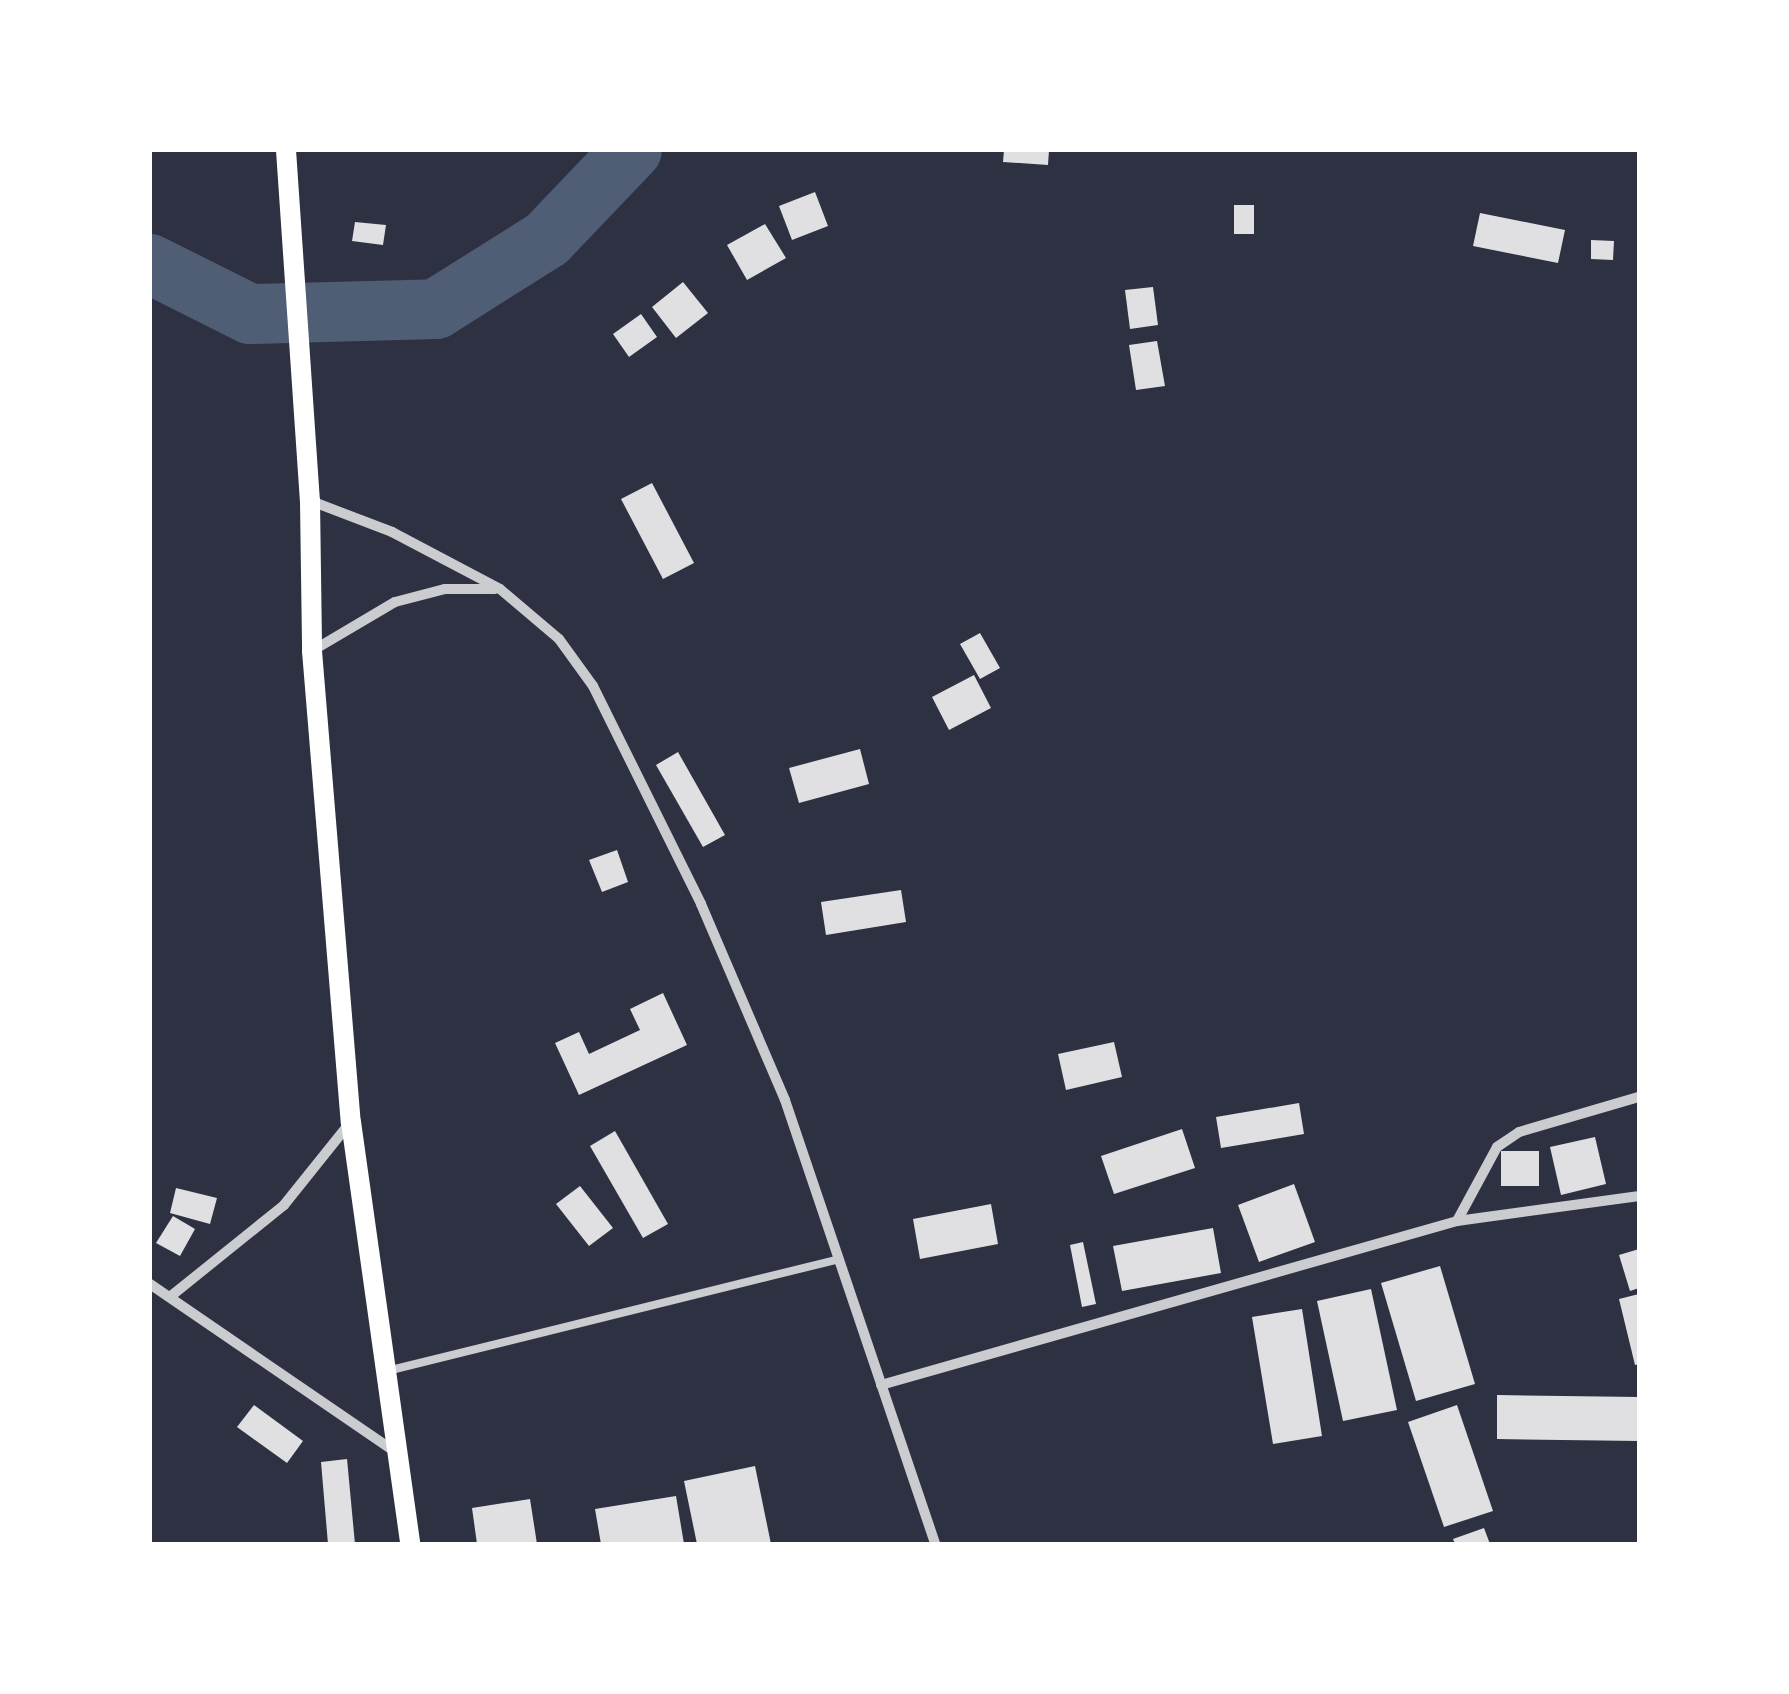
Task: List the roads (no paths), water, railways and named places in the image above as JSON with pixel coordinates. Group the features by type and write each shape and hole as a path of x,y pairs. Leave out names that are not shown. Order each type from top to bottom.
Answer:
{"main road":[{"path":"286,150 310,500 312,651 350,1122 410,1544"}],"street":[{"path":"310,500 392,532 500,590 559,639 593,686 700,904 785,1100 934,1544"},
{"path":"312,651 394,602 445,589 500,590"},
{"path":"1457,1221 1498,1147 1519,1132 1639,1097"},
{"path":"171,1296 284,1205 350,1122"},
{"path":"882,1385 1457,1221 1639,1196"},
{"path":"150,1284 400,1455"}],"lane":[{"path":"387,1371 838,1259"}],"waterway":[{"path":"150,264 250,314 436,309 547,239 632,150"}]}
